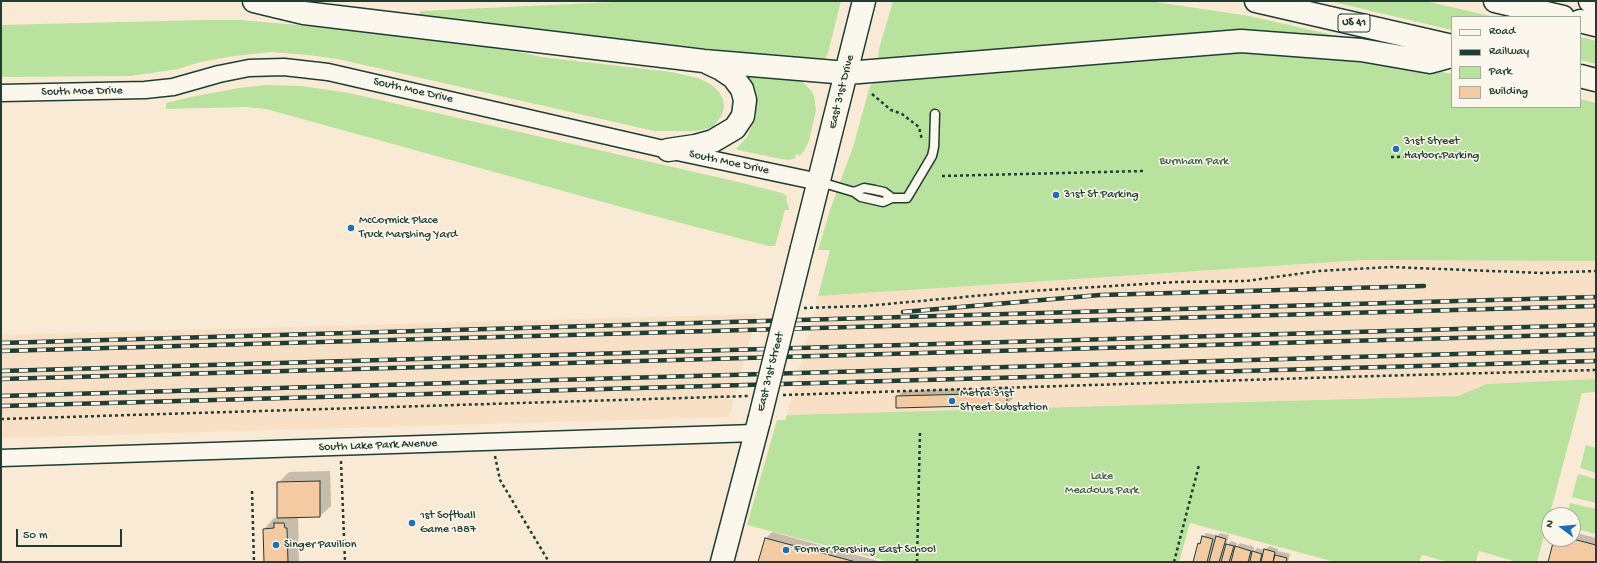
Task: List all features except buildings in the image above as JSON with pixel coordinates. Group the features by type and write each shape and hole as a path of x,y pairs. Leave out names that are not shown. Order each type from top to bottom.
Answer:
{"main road":[{"path":"254,1 304,13 704,61 847,73 1242,41 1361,50 1430,62 1451,56"},
{"name":"East 31st Drive","path":"819,182 864,1"},
{"name":"US 41","path":"1256,1 1451,46"},
{"path":"1495,1 1560,16"},
{"path":"1590,1 1596,3"},
{"path":"1581,21 1596,25"},
{"path":"668,150 713,142 735,128 743,116 745,100 742,89 733,77 721,69 704,61"},
{"path":"1581,76 1596,80"},
{"name":"East 31st Street","path":"722,562 819,182"}],"street":[{"name":"South Moe Drive","path":"1,93 145,90 174,87 219,74 250,68 284,67 328,72 668,150 819,182"},
{"name":"South Lake Park Avenue","path":"1,458 491,442 757,427"}],"lane":[{"path":"819,182 854,192 864,188 884,192 892,198 907,198 932,156 934,147 935,114"}],"path":[{"path":"872,94 891,110 902,114 919,127 922,143"},
{"path":"1391,157 1457,156"},
{"path":"942,176 1143,171"},
{"path":"797,308 865,306 1030,291 1177,282 1246,281 1319,271 1391,267 1542,273 1596,271"},
{"path":"776,395 1596,370"},
{"path":"1,419 752,396"},
{"path":"917,562 920,431"},
{"path":"491,442 500,480 549,562"},
{"path":"341,447 345,562"},
{"path":"1174,562 1199,465"},
{"path":"252,491 254,562"}],"shaded area":[{"path":"1365,260 1596,261 1596,392 787,415 818,296"},
{"path":"757,314 729,417 1,438 1,335"}],"green space":[{"path":"637,1 841,1 828,53 826,58 821,61 420,17 419,14 421,11"},
{"path":"893,1 1149,1 1249,16 1355,40 878,60 879,49"},
{"path":"1329,1 1425,1 1491,16 1451,16 1451,30"},
{"path":"241,20 491,45 541,57 671,72 698,78 712,85 723,99 724,108 722,115 713,127 696,131 654,131 338,59 271,52 234,56 200,62 178,69 131,76 1,77 1,25"},
{"path":"1581,37 1596,41 1596,64 1581,60"},
{"name":"Burnham Park","path":"1250,50 1405,65 1451,74 1451,108 1581,108 1581,99 1596,103 1596,261 1365,260 818,296 830,250 818,250 830,210 853,147 870,86 875,81"},
{"path":"747,74 792,78 801,81 811,90 814,96 816,110 809,141 804,151 799,156 798,154 795,156 796,158 789,160 781,159 736,149 747,137 756,117 754,96"},
{"path":"265,85 302,86 349,93 734,181 782,193 787,196 786,199 789,210 785,210 775,246 768,246 266,109 247,107 166,109 166,103 239,88"},
{"name":"Lake Meadows Park","path":"1596,379 1596,392 1582,393 1552,507 1541,507 1541,547 1537,562 1517,562 1479,551 1476,562 1448,562 1422,555 1419,562 1335,562 1190,523 1179,562 890,562 747,525 777,420 785,420 787,415 1458,396 1487,384"},
{"path":"1586,445 1596,448 1596,473 1580,468"},
{"path":"1578,474 1596,479 1596,503 1572,497"},
{"path":"1570,503 1596,509 1596,534 1581,530 1581,507 1569,507"}],"railway":[{"path":"903,312 1100,295 1424,286"},
{"path":"1,343 1596,297"},
{"path":"1,351 1596,306"},
{"path":"1,371 1596,325"},
{"path":"1,379 1596,334"},
{"path":"1,396 1596,350"},
{"path":"1,406 1596,361"}],"place":[{"name":"31st Street Harbor Parking","path":"1396,149"},
{"name":"31st St Parking","path":"1056,195"},
{"name":"McCormick Place Truck Marshing Yard","path":"351,228"},
{"name":"Metra 31st Street Substation","path":"952,401"},
{"name":"1st Softball Game 1887","path":"412,523"},
{"name":"Singer Pavilion","path":"276,545"},
{"name":"Former Pershing East School","path":"786,550"}]}
